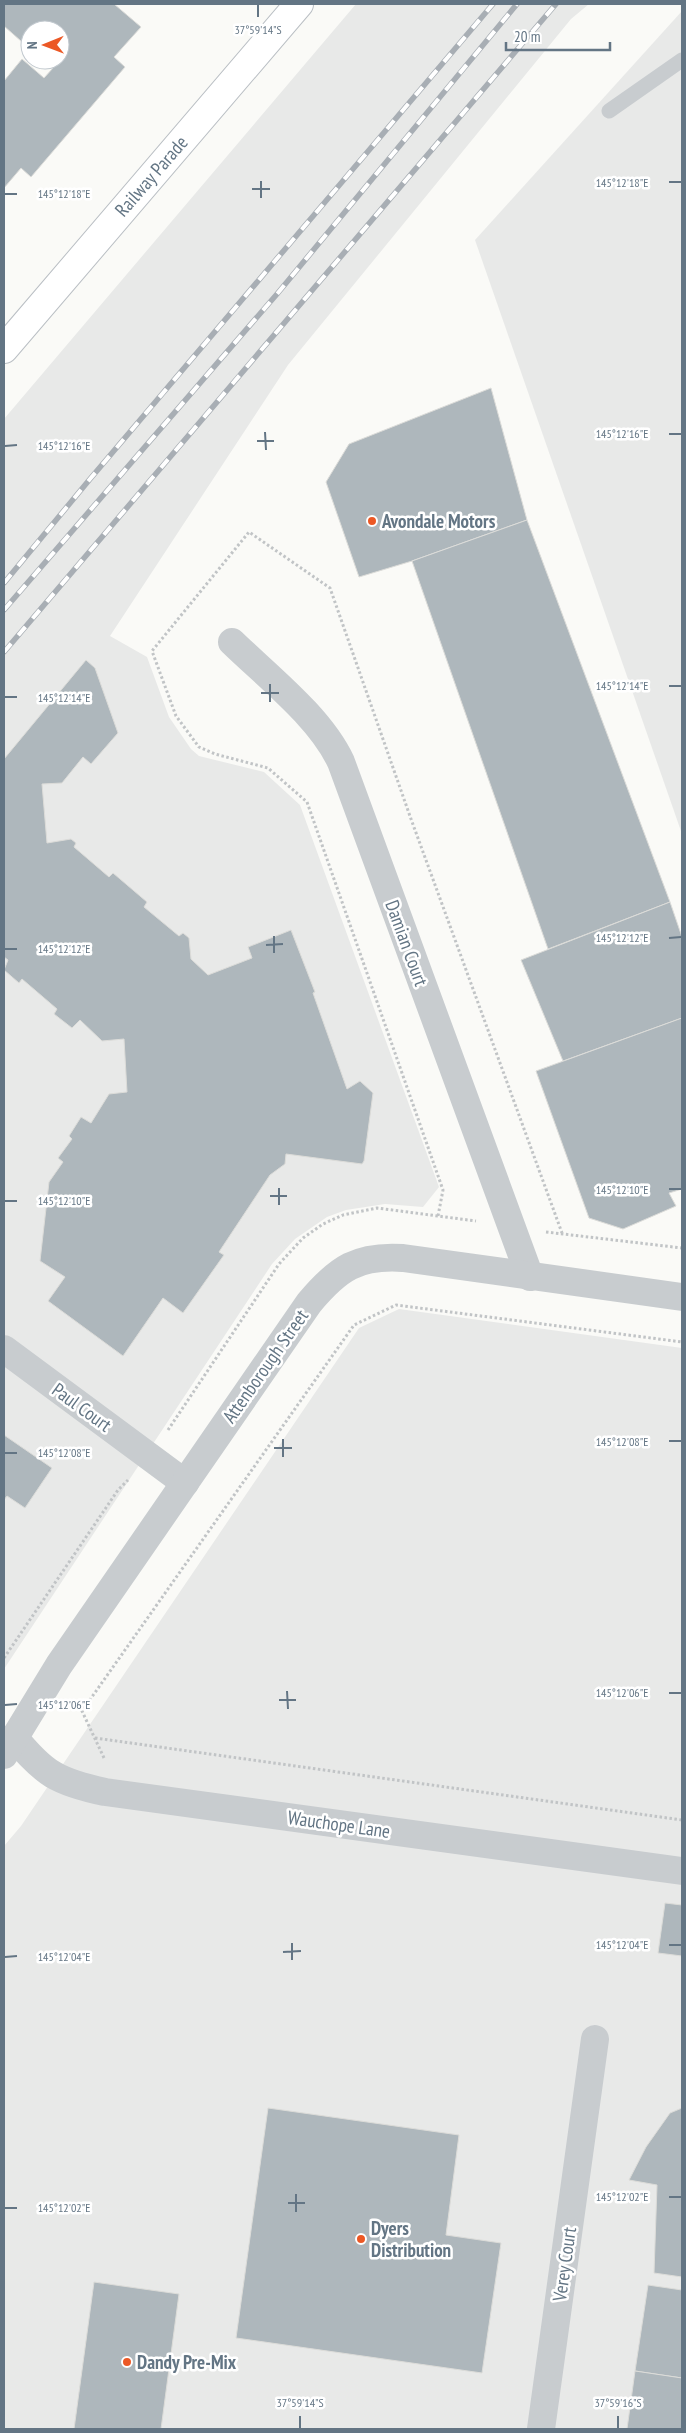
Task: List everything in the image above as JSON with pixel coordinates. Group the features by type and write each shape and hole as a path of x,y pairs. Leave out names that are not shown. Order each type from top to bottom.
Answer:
{"main road":[{"name":"Railway Parade","path":"4,349 299,4"}],"street":[{"name":"Damian Court","path":"232,642 314,722 334,747 530,1276"},
{"name":"Attenborough Street","path":"9,1746 59,1665 184,1483 309,1303 338,1272 364,1260 387,1257 682,1297"},
{"name":"Paul Court","path":"4,1349 184,1483"},
{"name":"Wauchope Lane","path":"9,1746 33,1760 50,1774 76,1785 124,1794 682,1872"},
{"name":"Verey Court","path":"541,2429 595,2039"}],"lane":[{"path":"609,111 682,60"}],"path":[{"path":"124,1794 82,1711 354,1325 396,1305 682,1342"},
{"path":"94,1738 682,1820"}],"shaded area":[{"path":"356,4 589,4 571,19 288,365 110,636 147,657 169,717 191,749 199,756 264,772 300,805 439,1187 423,1207 385,1204 346,1210 327,1217 295,1239 272,1264 4,1669 4,419"},
{"path":"682,11 682,834 475,240"},
{"path":"399,1309 682,1348 682,2429 4,2429 4,1846 21,1826 359,1328"}],"building":[{"path":"4,4 114,4 141,27 114,57 125,67 31,177 21,168 4,188 4,81 20,61 20,70 35,70 44,78 51,70 70,70 70,20 20,20 20,40 4,26"},
{"path":"491,388 527,520 412,561 359,577 326,482 349,444"},
{"path":"527,520 670,902 548,949 412,561"},
{"path":"86,660 95,668 118,733 91,764 83,757 62,783 42,784 47,843 71,839 76,843 74,847 109,877 113,873 147,902 144,907 179,936 183,933 189,938 191,959 208,975 252,958 248,947 291,930 315,992 313,993 347,1089 360,1081 373,1093 364,1161 362,1164 286,1154 285,1164 270,1175 219,1252 224,1255 183,1313 163,1298 123,1356 48,1301 65,1277 40,1261 49,1182 63,1162 58,1158 72,1139 69,1136 81,1117 91,1123 109,1094 127,1092 124,1039 102,1041 80,1020 72,1028 54,1014 57,1009 22,979 19,983 4,970 8,960 4,957 4,759"},
{"path":"670,902 682,937 682,1018 563,1061 521,960"},
{"path":"682,1018 682,1189 669,1193 676,1206 623,1229 589,1218 536,1071"},
{"path":"4,1435 52,1468 25,1508 7,1496 4,1500"},
{"path":"665,1903 682,1905 682,1956 658,1953"},
{"name":"Dyers Distribution","path":"268,2108 459,2135 446,2235 501,2243 482,2373 236,2338"},
{"path":"682,2108 682,2277 654,2273 657,2185 629,2180 646,2147 670,2113"},
{"name":"Dandy Pre-Mix","path":"94,2282 179,2294 161,2429 74,2429"},
{"path":"648,2285 682,2290 682,2378 635,2371"},
{"path":"635,2371 682,2378 682,2429 627,2429"}],"railway":[{"path":"4,583 493,4"},
{"path":"4,610 277,294 517,4"},
{"path":"4,652 556,4"}],"place":[{"name":"Avondale Motors","path":"372,521"},
{"name":"Dyers Distribution","path":"361,2239"},
{"name":"Dandy Pre-Mix","path":"127,2362"}]}
